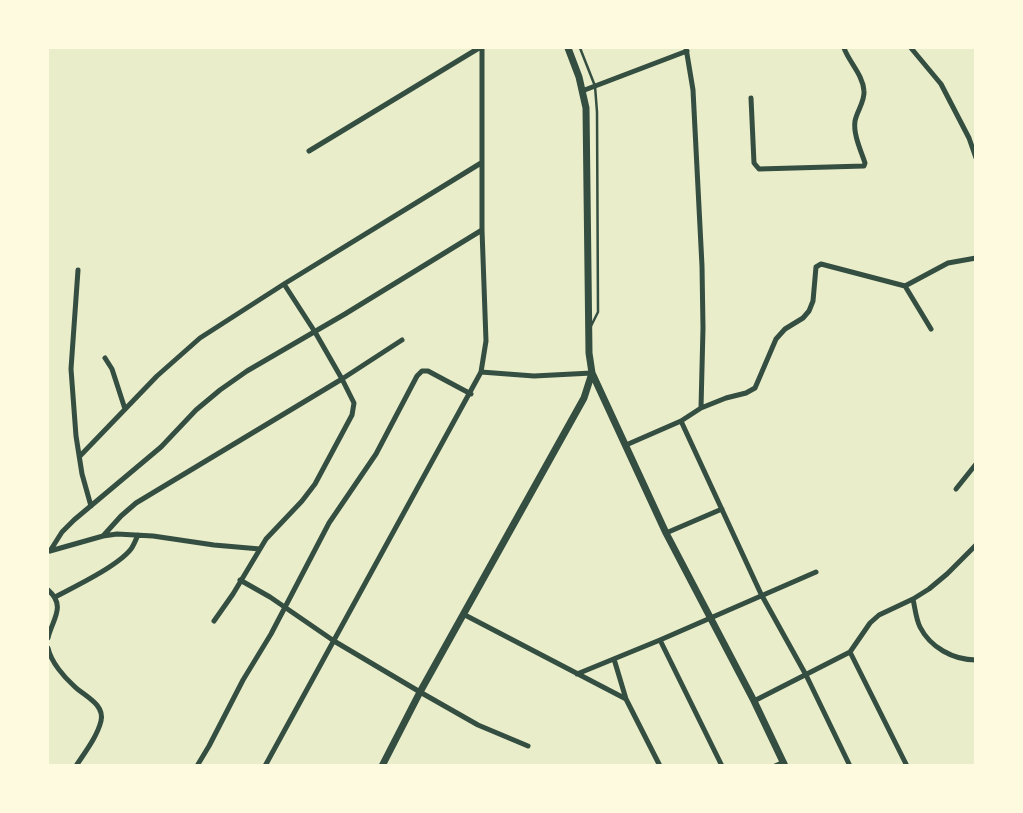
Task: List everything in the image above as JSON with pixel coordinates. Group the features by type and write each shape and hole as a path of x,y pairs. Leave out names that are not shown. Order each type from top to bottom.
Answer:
{"street":[{"path":"309,151 481,48"},
{"path":"265,766 471,394 481,372 486,342 482,230 481,48"},
{"path":"568,48 586,108 589,353 592,373 666,533 785,764 775,766"},
{"path":"751,98 754,162 759,169 864,166 865,163 855,128 855,120 864,91 844,48"},
{"path":"911,48 941,84 969,138 976,158"},
{"path":"582,91 686,49 693,90 702,266 701,408"},
{"path":"80,456 157,376 200,338 481,163"},
{"path":"49,552 62,532 74,520 161,447 196,410 220,390 246,371 315,332 482,230"},
{"path":"905,286 948,263 976,258"},
{"path":"626,445 681,421 701,408 756,388 776,339 785,329 803,318 809,311 813,301 816,267 821,264 828,264 905,286 931,329"},
{"path":"78,270 70,369 76,436 86,491 91,506"},
{"path":"214,621 271,534 315,484 352,416 354,403 315,332 284,284"},
{"path":"103,536 120,516 136,503 342,380 402,340"},
{"path":"106,358 112,369 125,409"},
{"path":"197,766 329,523 376,454 417,376 422,371 428,371 471,394"},
{"path":"481,372 534,376 592,373"},
{"path":"382,766 420,692 584,398 592,373"},
{"path":"681,421 760,594 806,675 850,766"},
{"path":"956,489 976,464"},
{"path":"666,533 722,509"},
{"path":"49,552 103,536 117,534 260,549"},
{"path":"55,597 100,572 124,555 130,550 138,535"},
{"path":"754,701 850,652 870,623 879,615 929,589 976,545"},
{"path":"577,674 660,640 760,594 816,572"},
{"path":"240,580 285,607 334,641 420,692 478,725 528,746"},
{"path":"48,590 55,597 58,606 48,638"},
{"path":"913,599 919,625 927,639 945,653 969,660 976,660"},
{"path":"463,614 626,699"},
{"path":"660,640 722,766"},
{"path":"48,648 49,655 64,675 75,687 96,704 101,712 101,721 96,734 76,766"},
{"path":"850,652 906,766"},
{"path":"614,658 626,699 660,766"}],"lane":[{"path":"580,48 595,86 598,153 598,312 589,330"}]}
